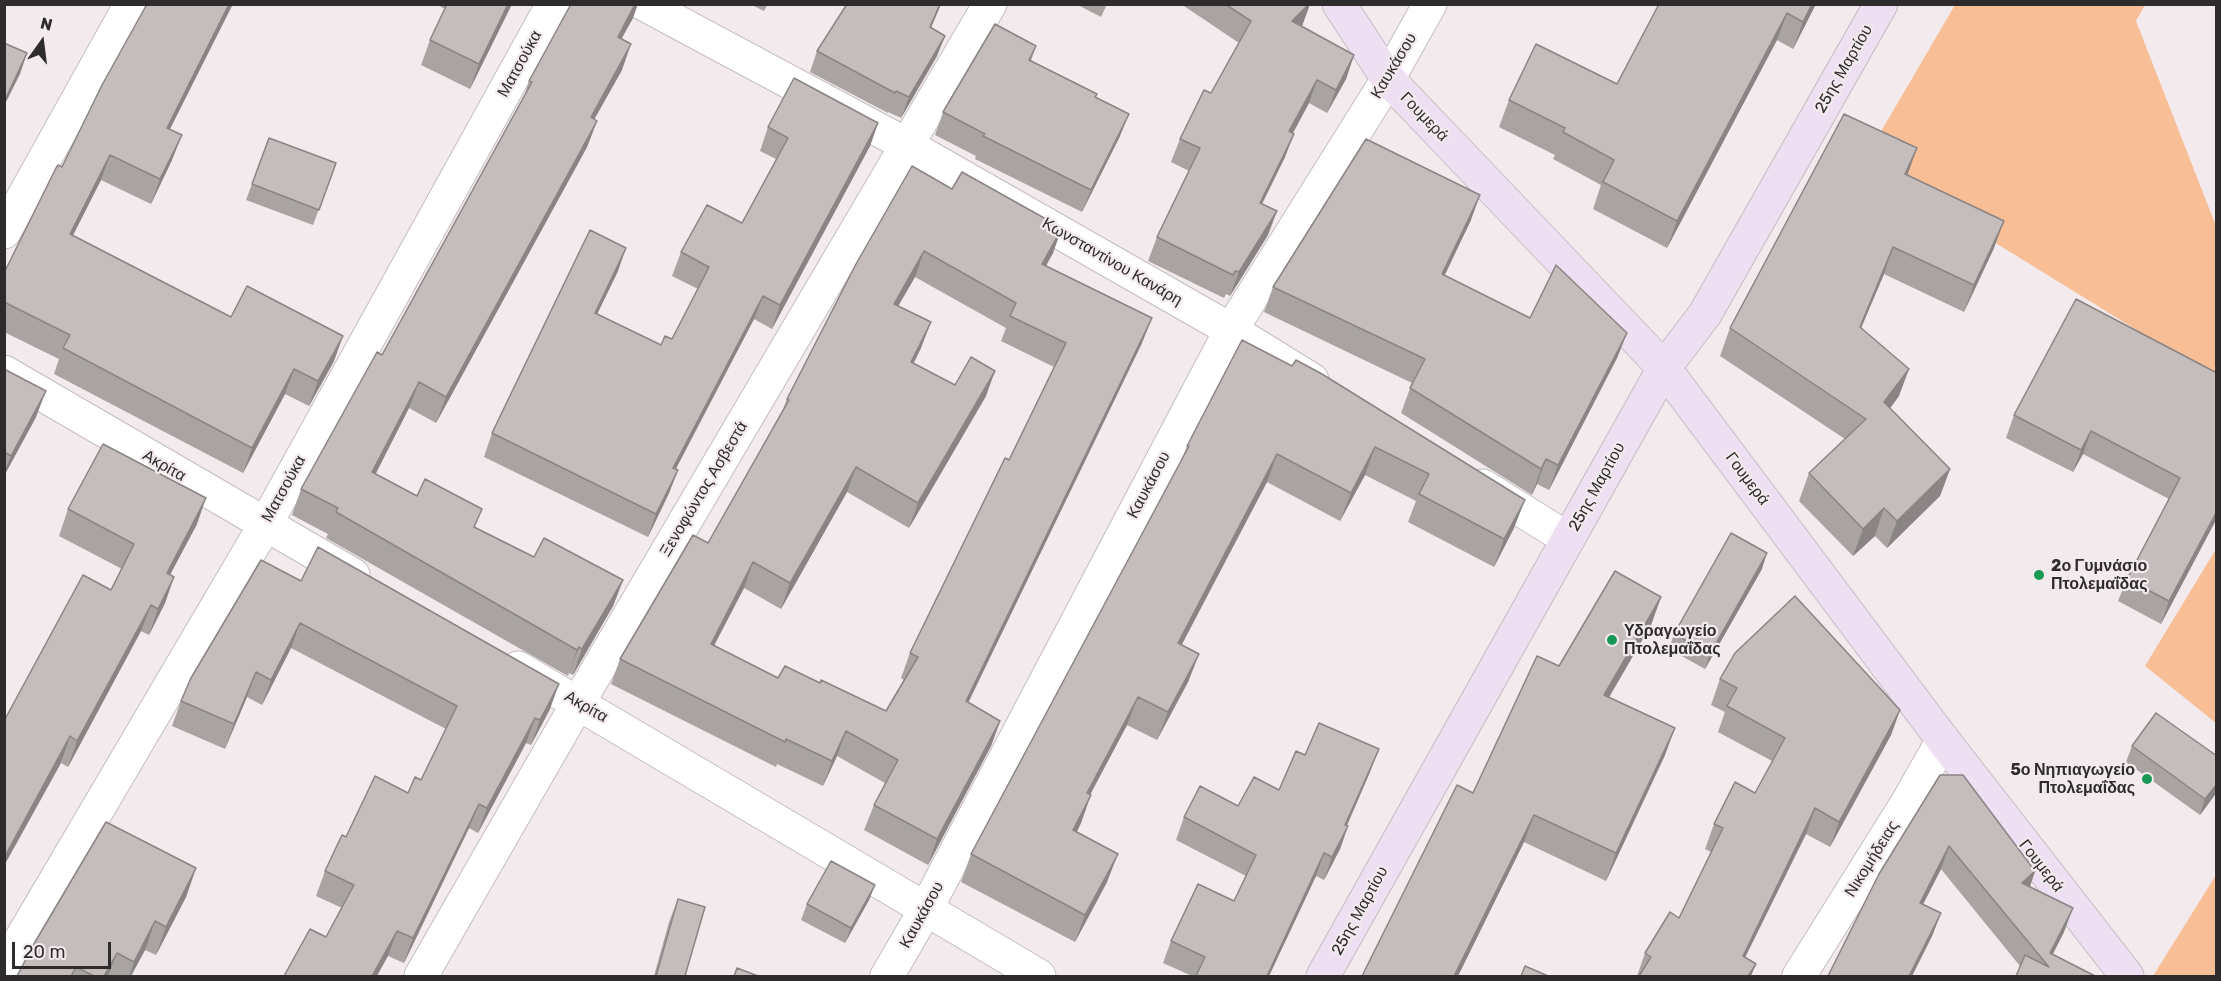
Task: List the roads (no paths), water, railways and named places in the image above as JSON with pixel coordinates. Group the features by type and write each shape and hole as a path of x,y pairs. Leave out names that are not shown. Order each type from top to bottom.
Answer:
{"street":[{"path":"4,232 131,4"},
{"name":"Ματσούκα","path":"4,968 265,525 553,4"},
{"name":"Κωνσταντίνου Κανάρη","path":"644,4 907,145 1231,330 1340,398"},
{"name":"Ξενοφώντος Ασβεστά","path":"421,976 578,702 990,4"},
{"name":"Γουμερά","path":"1339,4 1388,79 1664,368 1943,740 2127,976"},
{"name":"Καυκάσου","path":"887,976 926,909 1231,330 1388,79 1430,4"},
{"name":"25ης Μαρτίου","path":"1323,976 1664,368 1706,314 1881,4"},
{"name":"Ακρίτα","path":"4,372 376,588"},
{"path":"1459,471 1568,539"},
{"name":"Ακρίτα","path":"487,651 578,702 1039,976"},
{"name":"Νικομήδειας","path":"1798,976 1909,800 1943,740"}],"place":[{"name":"2ο Γυμνάσιο Πτολεμαΐδας","path":"2039,575"},
{"name":"Υδραγωγείο Πτολεμαΐδας","path":"1612,640"},
{"name":"5ο Νηπιαγωγείο Πτολεμαΐδας","path":"2147,779"}]}
